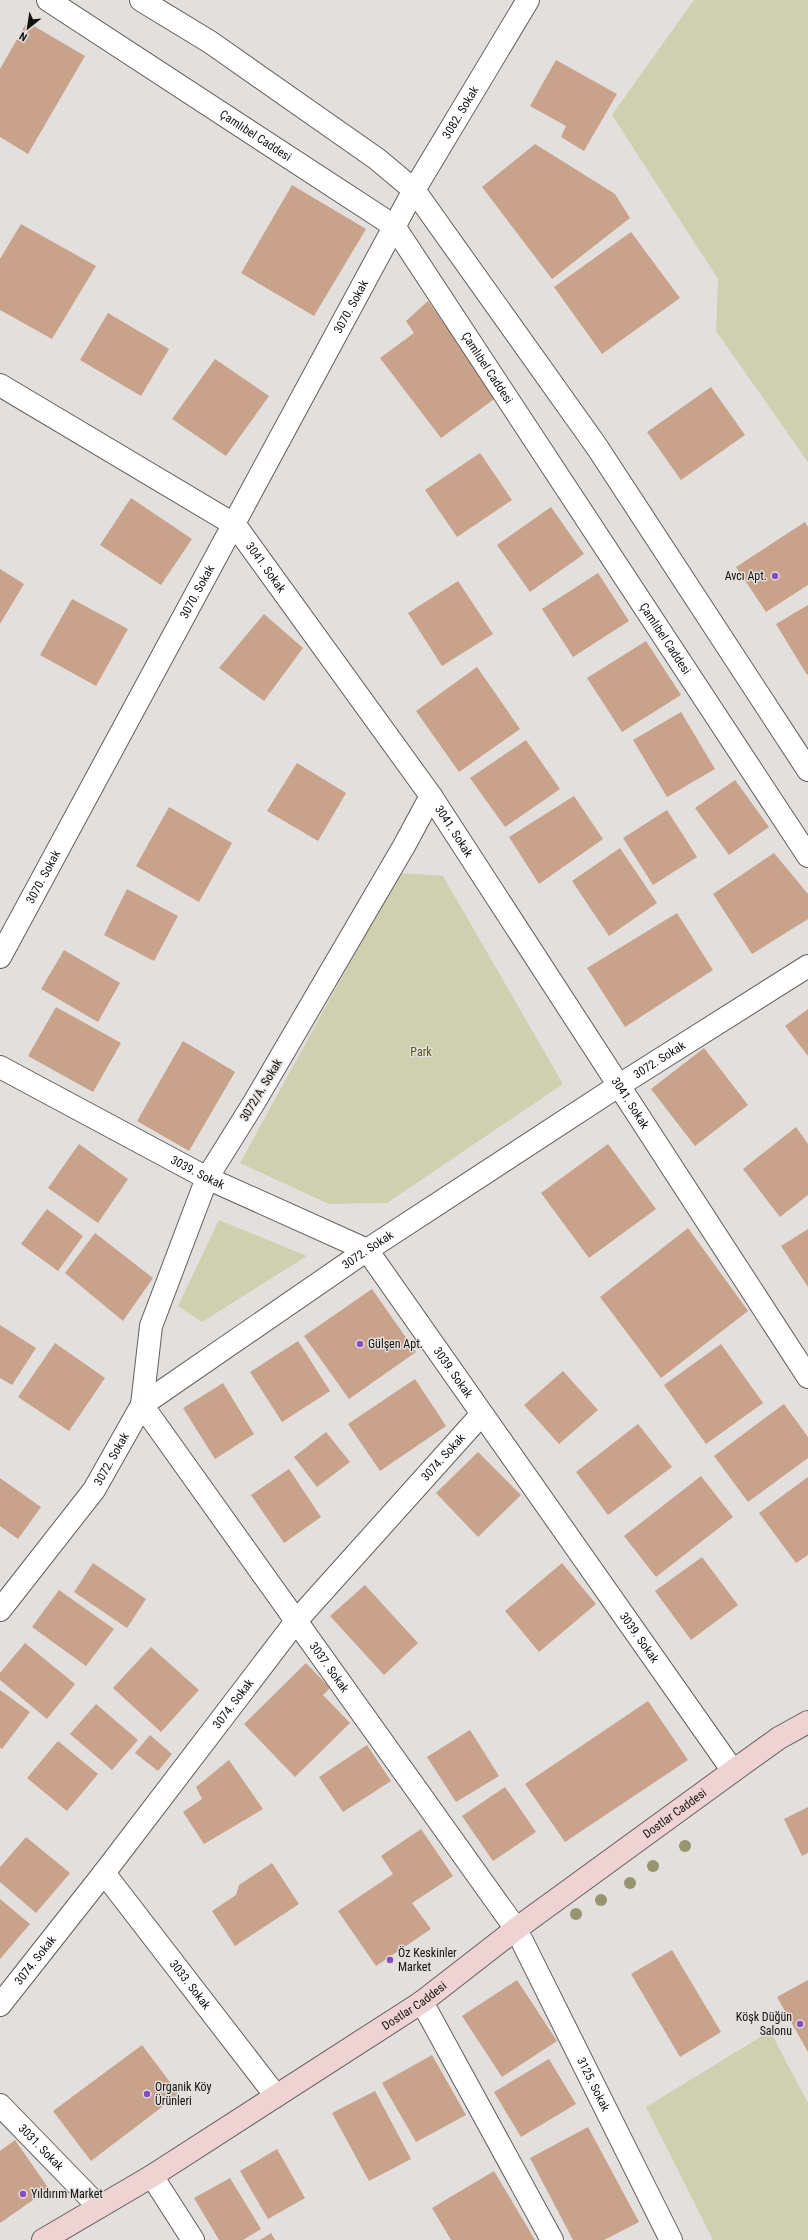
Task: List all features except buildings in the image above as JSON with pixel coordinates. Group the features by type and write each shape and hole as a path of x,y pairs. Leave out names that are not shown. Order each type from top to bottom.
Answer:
{"main road":[{"name":"Dostlar Caddesi","path":"44,2240 152,2176 422,2002 516,1929 733,1771 779,1738 808,1722"}],"street":[{"name":"Çamlıbel Caddesi","path":"48,0 394,226 808,856"},
{"path":"141,0 216,46 377,159 414,190 597,448 808,770"},
{"name":"3082. Sokak","path":"394,226 528,0"},
{"name":"3070. Sokak","path":"0,957 235,525 394,226"},
{"name":"3041. Sokak","path":"0,385 235,525 431,796 808,1377"},
{"name":"3072/A. Sokak","path":"142,1405 151,1326 207,1178 272,1073 404,846 431,796"},
{"name":"3072. Sokak","path":"0,1610 94,1490 142,1405 366,1250 618,1086 808,966"},
{"name":"3039. Sokak","path":"0,1067 207,1178 366,1250 733,1771"},
{"name":"3037. Sokak","path":"142,1405 297,1620 516,1929"},
{"name":"3074. Sokak","path":"0,2005 104,1873 297,1620 481,1415"},
{"name":"3033. Sokak","path":"104,1873 276,2096"},
{"name":"3125. Sokak","path":"516,1929 671,2240"},
{"path":"422,2002 552,2240"},
{"name":"3031. Sokak","path":"0,2105 98,2207"},
{"path":"152,2176 193,2240"}],"green space":[{"path":"694,0 808,0 808,462 716,331 718,279 612,115"},
{"name":"Park","path":"399,873 443,876 563,1084 387,1203 329,1204 240,1163"},
{"path":"219,1220 307,1256 202,1322 178,1306"},
{"path":"770,2031 808,2103 808,2240 713,2240 646,2107"}],"place":[{"name":"Avcı Apt.","path":"775,576"},
{"name":"Gülşen Apt.","path":"360,1344"},
{"name":"Öz Keskinler Market","path":"390,1960"},
{"name":"Köşk Düğün Salonu","path":"800,2024"},
{"name":"Organik Köy Ürünleri","path":"147,2094"},
{"name":"Yıldırım Market","path":"23,2194"}]}
